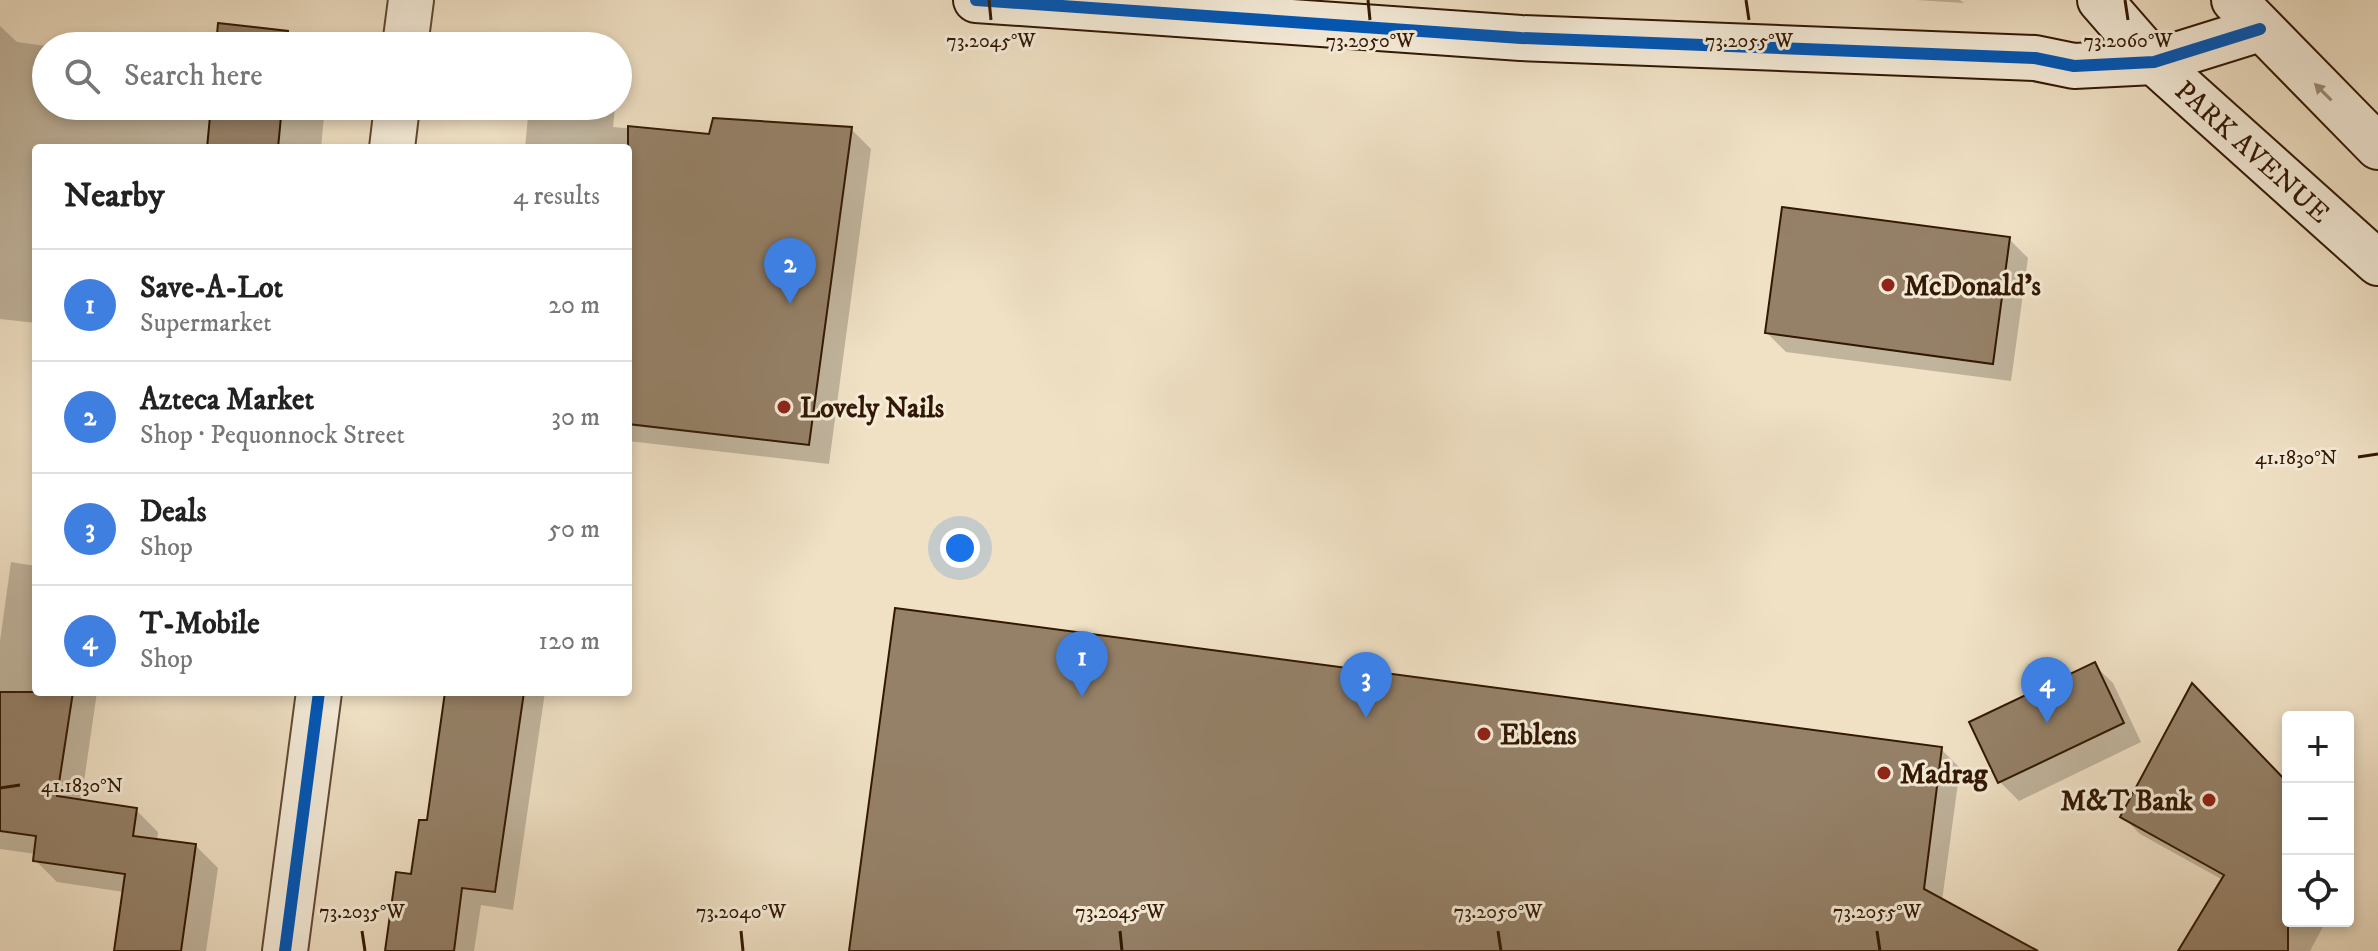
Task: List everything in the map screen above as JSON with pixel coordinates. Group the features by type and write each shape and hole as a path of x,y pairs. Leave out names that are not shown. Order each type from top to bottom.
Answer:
{"street":[{"path":"407,32 411,0"},
{"path":"976,0 1521,38 2035,58 2074,66 2154,62 2247,15 2378,147"},
{"name":"PARK AVENUE","path":"2100,0 2154,62 2378,263"},
{"path":"392,144 395,120"},
{"path":"285,951 318,696"}],"building":[{"path":"218,23 288,31 288,32 217,32"},
{"path":"713,118 852,127 809,445 632,424 632,144 628,144 628,126 709,134"},
{"path":"210,120 281,120 278,144 207,144"},
{"name":"McDonald's","path":"1782,207 2010,237 1993,364 1765,333"},
{"path":"895,608 1942,747 1924,889 2038,951 849,951"},
{"path":"2095,662 2124,723 1998,783 1969,722"},
{"name":"M&T Bank","path":"2192,683 2282,777 2282,927 2288,927 2288,951 2178,951 2224,875 2120,817"},
{"path":"0,692 72,696 57,796 137,808 133,836 196,844 181,951 114,951 125,874 33,861 36,836 0,831"},
{"path":"444,696 523,696 495,892 462,888 454,951 385,951 396,872 411,874 419,820 427,820"}],"cycle path":[{"path":"976,0 1521,38 2035,58 2074,66 2154,62 2260,29"},
{"path":"285,951 318,696"}],"place":[{"name":"McDonald's","path":"1888,285"},
{"name":"Azteca Market","path":"790,304"},
{"name":"Lovely Nails","path":"784,407"},
{"name":"Save-A-Lot","path":"1082,697"},
{"name":"Deals","path":"1366,718"},
{"name":"T-Mobile","path":"2047,723"},
{"name":"Eblens","path":"1484,734"},
{"name":"Madrag","path":"1884,773"},
{"name":"M&T Bank","path":"2209,800"}]}
